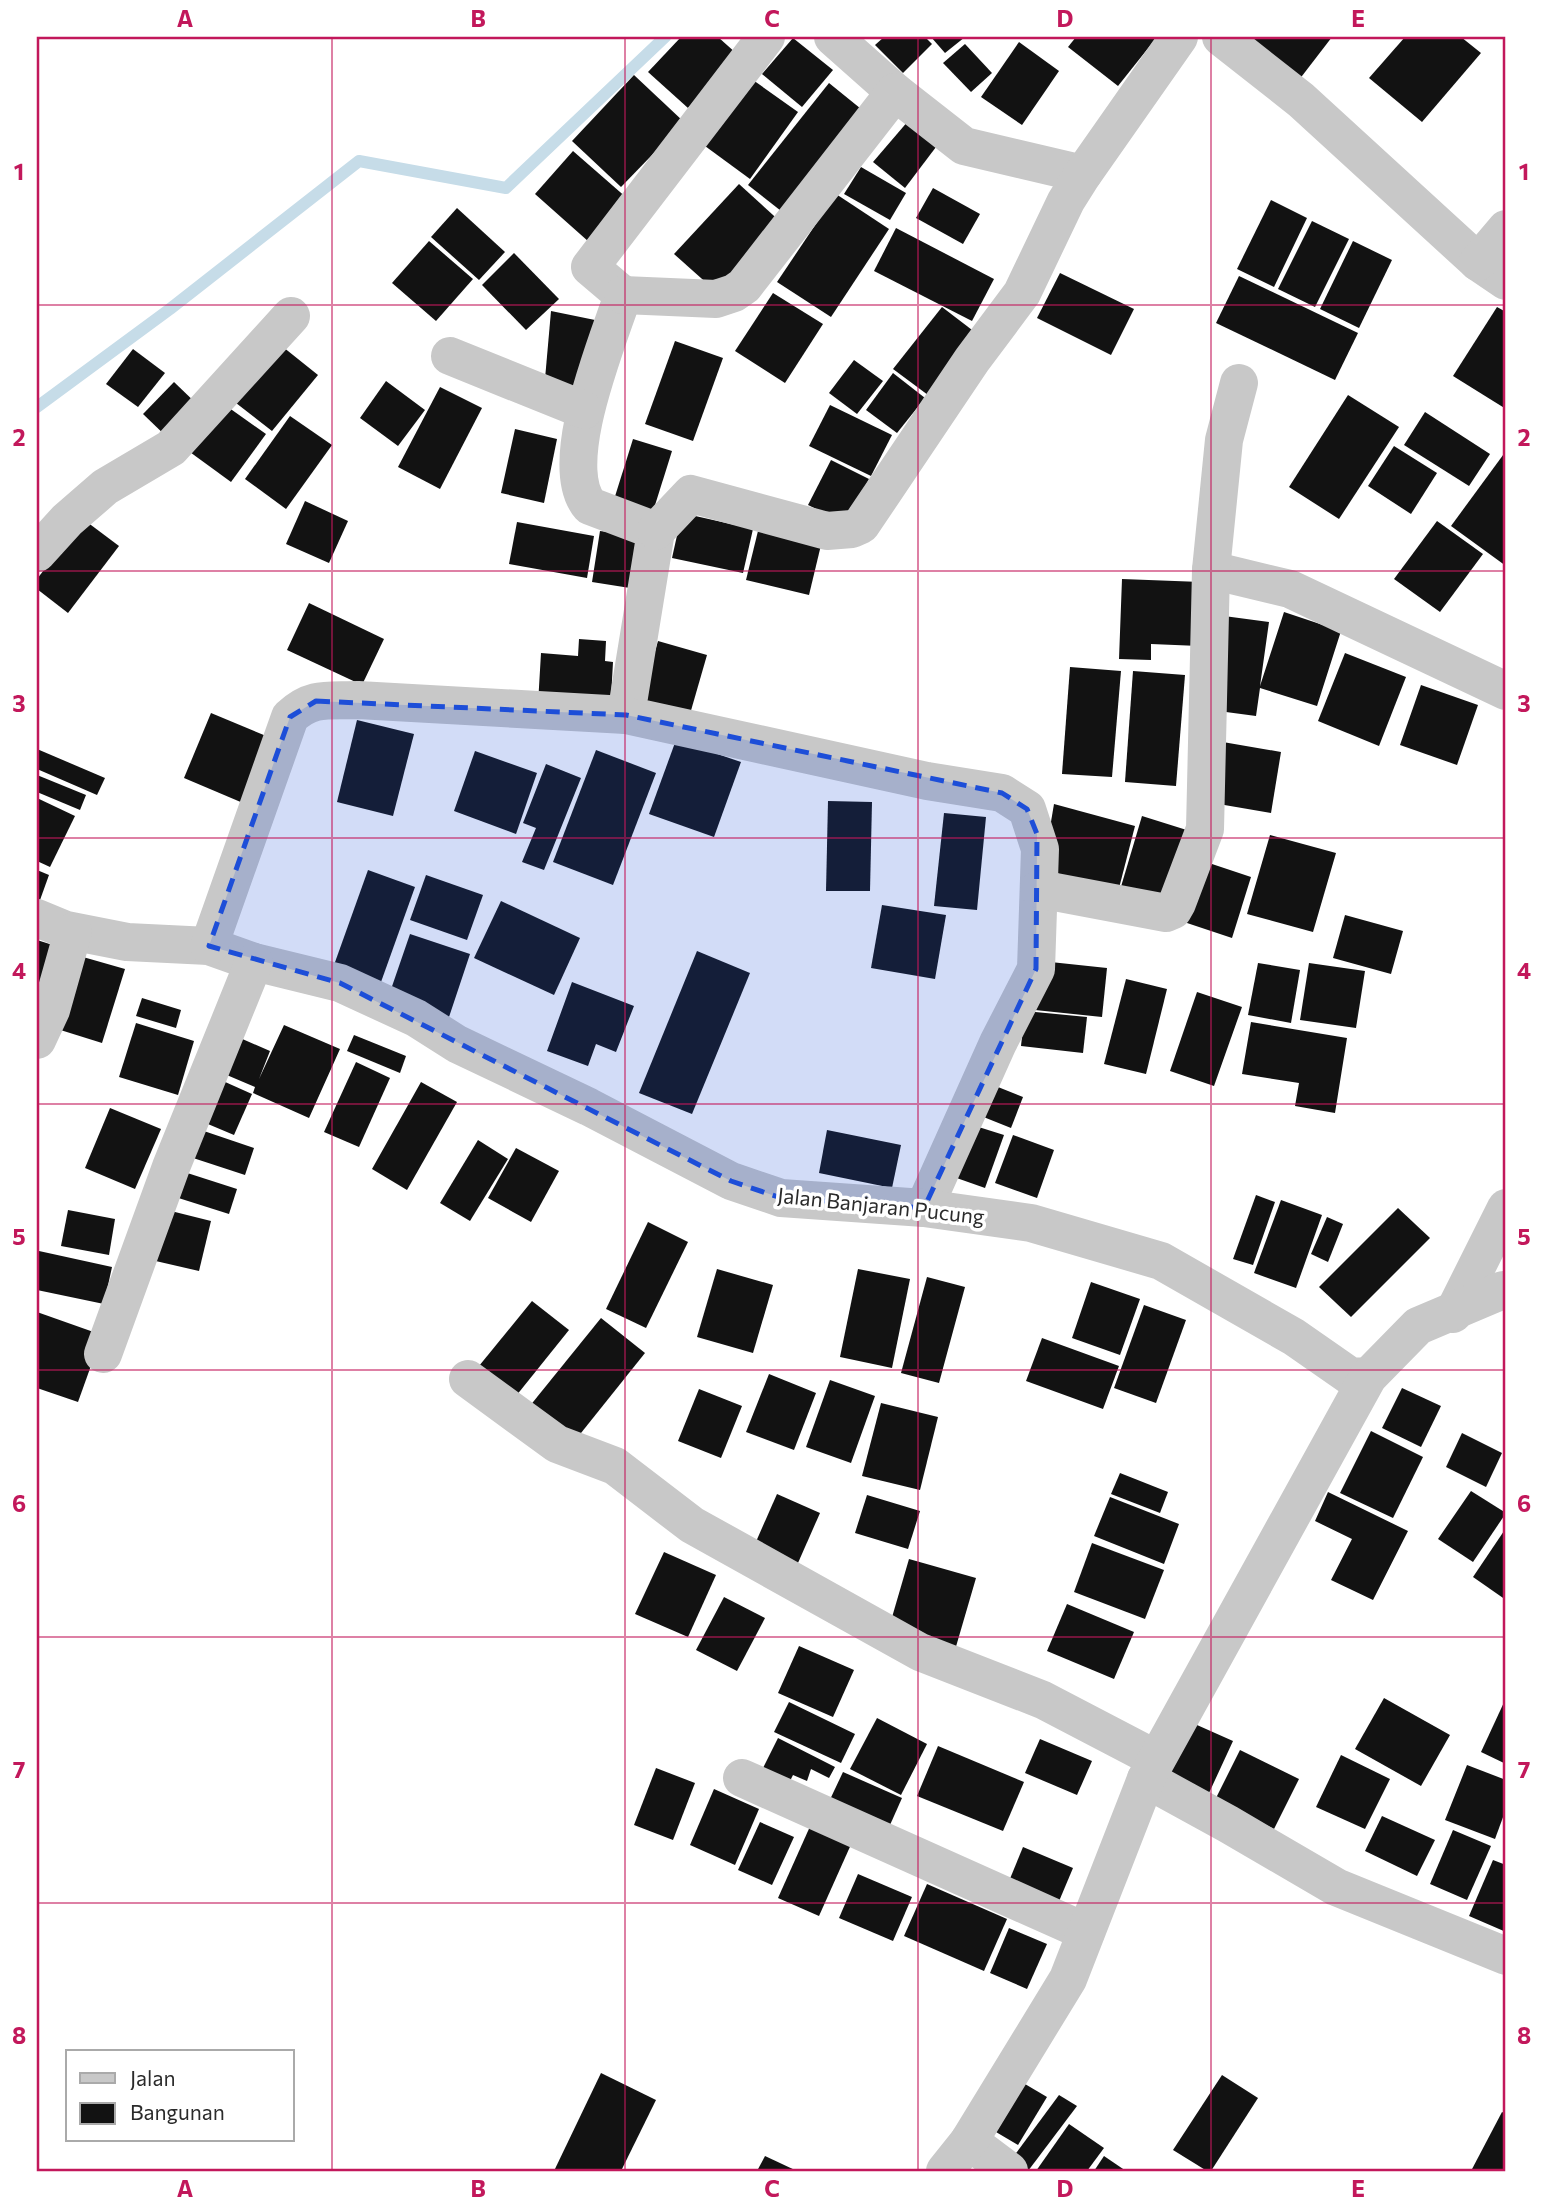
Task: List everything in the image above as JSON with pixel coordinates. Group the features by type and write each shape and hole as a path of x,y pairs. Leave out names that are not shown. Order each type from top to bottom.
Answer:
{"street":[{"path":"766,37 590,267 623,295 716,299 734,293 744,286 895,92"},
{"path":"833,37 895,92 964,146 1083,174"},
{"path":"626,715 656,531 691,494 827,531 852,529 861,525 972,360 1022,293 1066,201 1179,37"},
{"path":"1221,37 1301,100 1492,272 1506,229"},
{"path":"623,295 584,410 578,472 583,498 590,506 656,531"},
{"path":"37,553 67,520 105,487 171,448 290,316"},
{"path":"450,356 584,410"},
{"path":"1039,889 1166,912 1175,908 1205,829 1211,570 1224,440 1239,383"},
{"path":"1211,570 1290,589 1506,691"},
{"path":"209,946 290,717 302,705 316,701 358,700 626,715 927,781 1002,793 1027,809 1040,849 1036,969 998,1043 924,1208"},
{"name":"Jalan Banjaran Pucung","path":"37,918 73,932 127,942 209,946 254,962 340,983 416,1018 457,1044 589,1107 732,1181 781,1198 924,1208 1031,1223 1161,1261 1294,1337 1350,1376 1368,1377"},
{"path":"37,1040 51,1010 73,932"},
{"path":"103,1354 171,1167 254,962"},
{"path":"1453,1314 1506,1208"},
{"path":"945,2171 969,2141 1068,1979 1151,1769 1368,1377 1418,1326 1506,1291"},
{"path":"468,1380 557,1444 615,1465 692,1525 920,1652 1043,1700 1151,1769 1228,1824 1336,1887 1506,1955"},
{"path":"742,1778 1086,1932"},
{"path":"969,2141 1009,2171"}],"highlighted area":[{"path":"316,701 626,715 1002,793 1027,809 1037,834 1036,969 924,1208 781,1198 731,1181 340,983 209,946 290,717"}],"building":[{"path":"681,37 718,37 737,54 688,108 648,72"},
{"path":"884,37 925,37 932,44 903,73 875,45"},
{"path":"931,37 965,37 945,53"},
{"path":"1076,37 1157,37 1118,86 1068,47"},
{"path":"1247,37 1332,37 1292,89"},
{"path":"1405,37 1461,37 1481,53 1422,122 1369,78"},
{"path":"793,38 833,70 802,107 762,74"},
{"path":"1019,42 1059,71 1022,125 981,97"},
{"path":"965,44 992,73 971,92 943,63"},
{"path":"634,75 684,122 621,187 572,141"},
{"path":"753,80 798,112 750,179 705,146"},
{"path":"829,83 871,117 790,218 748,185"},
{"path":"909,120 936,147 905,188 873,162"},
{"path":"573,151 628,199 589,242 535,194"},
{"path":"861,167 906,193 890,220 844,194"},
{"path":"739,184 784,225 720,295 674,254"},
{"path":"933,188 980,214 963,244 916,218"},
{"path":"836,194 889,229 831,317 777,282"},
{"path":"1271,200 1307,218 1274,287 1237,269"},
{"path":"457,208 505,252 479,280 431,237"},
{"path":"1312,221 1349,239 1315,307 1278,289"},
{"path":"896,228 994,279 972,321 874,271"},
{"path":"429,241 473,279 436,321 392,283"},
{"path":"1353,241 1392,260 1359,328 1320,309"},
{"path":"514,253 559,299 526,330 482,285"},
{"path":"1060,273 1134,309 1111,355 1037,318"},
{"path":"1239,276 1358,333 1335,380 1216,323"},
{"path":"773,293 823,324 785,383 735,351"},
{"path":"942,307 976,333 928,395 893,369"},
{"path":"1497,307 1506,312 1506,409 1453,376"},
{"path":"551,311 595,320 580,393 545,379"},
{"path":"273,339 318,375 272,431 227,396"},
{"path":"675,341 723,358 693,441 645,424"},
{"path":"133,349 165,373 138,407 106,384"},
{"path":"854,360 883,381 857,414 829,393"},
{"path":"893,373 925,398 897,433 866,410"},
{"path":"386,381 425,410 398,446 360,418"},
{"path":"174,382 201,408 170,440 143,414"},
{"path":"440,387 482,408 440,489 398,467"},
{"path":"1348,395 1399,427 1339,519 1289,487"},
{"path":"218,400 266,434 231,482 183,447"},
{"path":"830,405 892,435 871,476 809,446"},
{"path":"1425,412 1490,454 1469,486 1404,445"},
{"path":"290,416 332,445 286,509 245,479"},
{"path":"515,429 557,439 544,503 501,493"},
{"path":"633,439 672,451 651,518 612,506"},
{"path":"1394,446 1437,473 1411,514 1368,486"},
{"path":"1506,451 1506,566 1451,526"},
{"path":"831,460 869,479 847,524 808,505"},
{"path":"305,501 348,521 329,563 286,544"},
{"path":"682,513 753,529 743,573 672,558"},
{"path":"83,519 119,546 68,613 37,589 37,579"},
{"path":"1437,521 1483,554 1440,612 1394,579"},
{"path":"517,522 594,536 587,578 509,564"},
{"path":"600,531 637,536 630,588 592,582"},
{"path":"758,531 821,545 809,595 746,580"},
{"path":"1122,579 1201,582 1199,646 1151,644 1151,660 1119,659"},
{"path":"309,603 384,639 362,685 287,650"},
{"path":"1284,612 1341,631 1317,706 1260,688 1256,716 1211,710 1224,616 1269,622 1260,686"},
{"path":"579,639 606,641 605,661 613,662 611,698 538,704 541,653 578,656"},
{"path":"658,641 707,655 690,714 641,700"},
{"path":"1345,653 1406,677 1379,746 1318,721"},
{"path":"1070,667 1121,671 1112,777 1062,774"},
{"path":"1133,671 1185,675 1176,786 1125,782"},
{"path":"1421,685 1478,705 1457,765 1400,745"},
{"path":"211,713 271,738 243,803 184,778"},
{"path":"357,720 414,734 393,816 337,802"},
{"path":"676,740 741,762 714,837 649,814"},
{"path":"1217,741 1281,752 1271,813 1207,802"},
{"path":"37,749 105,778 97,795 37,769"},
{"path":"596,750 656,773 613,885 553,862"},
{"path":"475,751 537,773 516,834 454,811"},
{"path":"546,764 581,778 544,870 522,862 536,828 523,823"},
{"path":"37,775 86,795 80,810 37,792"},
{"path":"37,798 75,816 50,867 37,861"},
{"path":"828,801 872,802 870,891 826,891"},
{"path":"1054,804 1135,826 1118,892 1043,869"},
{"path":"944,813 986,817 977,910 934,906"},
{"path":"1142,816 1193,832 1171,905 1120,890"},
{"path":"1270,835 1336,853 1313,932 1247,914"},
{"path":"1197,859 1251,877 1232,938 1178,920"},
{"path":"37,870 49,875 40,900 37,898"},
{"path":"368,870 415,887 381,982 334,965"},
{"path":"426,875 483,895 467,940 410,920"},
{"path":"501,901 580,938 554,995 474,958"},
{"path":"882,905 946,915 935,979 871,968"},
{"path":"1345,915 1403,931 1391,974 1333,958"},
{"path":"410,934 470,954 448,1020 387,1001"},
{"path":"37,940 59,947 37,1017"},
{"path":"697,951 750,973 692,1114 639,1093"},
{"path":"76,955 125,969 102,1043 54,1028"},
{"path":"1041,961 1107,968 1102,1017 1035,1010"},
{"path":"1258,963 1300,970 1291,1023 1248,1015"},
{"path":"1309,963 1365,971 1356,1028 1300,1020"},
{"path":"1126,979 1167,989 1146,1074 1104,1064"},
{"path":"572,982 634,1006 616,1052 596,1044 588,1066 547,1051"},
{"path":"1197,992 1242,1007 1214,1086 1170,1071"},
{"path":"142,998 181,1010 176,1028 136,1016"},
{"path":"1025,1011 1087,1017 1083,1053 1021,1046"},
{"path":"1251,1022 1347,1038 1335,1113 1295,1106 1299,1083 1242,1074"},
{"path":"136,1023 194,1041 178,1095 119,1077"},
{"path":"284,1025 340,1049 309,1118 253,1093 255,1087 215,1070 231,1034 270,1051 259,1079"},
{"path":"354,1035 406,1056 400,1073 347,1051"},
{"path":"356,1062 390,1078 359,1147 324,1132"},
{"path":"214,1077 252,1094 234,1135 196,1119"},
{"path":"421,1082 457,1102 407,1190 372,1169"},
{"path":"988,1083 1023,1097 1011,1128 976,1114"},
{"path":"110,1108 161,1129 135,1189 85,1168"},
{"path":"969,1124 1004,1135 985,1188 951,1176"},
{"path":"195,1128 254,1148 245,1175 187,1156"},
{"path":"827,1130 901,1145 892,1188 819,1173"},
{"path":"1013,1135 1054,1150 1037,1198 995,1183"},
{"path":"478,1140 508,1159 470,1221 440,1203"},
{"path":"516,1148 559,1171 531,1222 488,1198"},
{"path":"178,1170 237,1189 229,1214 169,1195"},
{"path":"1256,1195 1275,1202 1253,1265 1233,1259"},
{"path":"1281,1200 1322,1215 1296,1288 1254,1273"},
{"path":"159,1208 211,1221 199,1271 147,1259"},
{"path":"1398,1208 1430,1238 1351,1317 1319,1287"},
{"path":"68,1210 115,1219 109,1255 61,1246"},
{"path":"1327,1217 1343,1224 1328,1262 1311,1254"},
{"path":"648,1222 688,1242 646,1328 606,1309"},
{"path":"39,1251 112,1267 104,1304 37,1290"},
{"path":"717,1269 773,1285 753,1353 697,1337"},
{"path":"858,1269 910,1279 892,1368 840,1357"},
{"path":"927,1277 965,1287 939,1383 901,1373"},
{"path":"1091,1282 1140,1299 1120,1355 1072,1338"},
{"path":"532,1301 569,1330 516,1396 479,1366"},
{"path":"1144,1305 1186,1320 1156,1403 1114,1388"},
{"path":"37,1312 102,1335 78,1402 37,1388"},
{"path":"601,1318 645,1353 573,1443 529,1407"},
{"path":"1042,1338 1119,1366 1103,1409 1026,1381"},
{"path":"769,1374 816,1393 794,1450 746,1432"},
{"path":"830,1380 875,1396 851,1463 806,1447"},
{"path":"1402,1388 1441,1406 1421,1447 1382,1428"},
{"path":"699,1389 742,1406 721,1458 678,1441"},
{"path":"881,1403 938,1417 920,1490 862,1476"},
{"path":"1371,1431 1423,1457 1393,1518 1340,1493"},
{"path":"1462,1433 1502,1453 1486,1487 1446,1467"},
{"path":"1120,1473 1168,1492 1160,1513 1111,1494"},
{"path":"1471,1491 1506,1513 1473,1562 1438,1539"},
{"path":"1328,1492 1408,1531 1373,1600 1331,1580 1352,1539 1315,1521"},
{"path":"777,1494 820,1513 794,1572 751,1553"},
{"path":"867,1495 920,1511 908,1549 855,1533"},
{"path":"1110,1497 1179,1524 1164,1564 1094,1536"},
{"path":"1506,1528 1506,1600 1473,1577"},
{"path":"1092,1543 1164,1570 1145,1619 1074,1592"},
{"path":"664,1552 716,1575 688,1637 635,1614"},
{"path":"909,1559 976,1578 955,1650 888,1631"},
{"path":"724,1597 765,1618 737,1671 696,1650"},
{"path":"1067,1604 1134,1632 1114,1679 1047,1651"},
{"path":"799,1646 854,1670 833,1717 778,1693"},
{"path":"1384,1698 1450,1735 1421,1786 1355,1749"},
{"path":"1506,1698 1506,1764 1481,1752"},
{"path":"789,1702 855,1734 841,1763 774,1732"},
{"path":"877,1718 927,1744 901,1795 850,1769"},
{"path":"1188,1721 1233,1741 1209,1793 1164,1773"},
{"path":"778,1738 835,1767 829,1778 811,1769 807,1781 793,1775 787,1787 760,1774"},
{"path":"1040,1739 1092,1761 1077,1795 1025,1773"},
{"path":"938,1746 1024,1782 1003,1831 917,1796"},
{"path":"1240,1750 1299,1779 1274,1829 1215,1800"},
{"path":"1341,1755 1390,1779 1365,1829 1316,1807"},
{"path":"1467,1765 1506,1780 1506,1809 1495,1839 1445,1820"},
{"path":"656,1768 695,1783 673,1840 634,1825"},
{"path":"843,1772 902,1798 886,1834 826,1808"},
{"path":"714,1789 759,1809 735,1865 690,1845"},
{"path":"1382,1816 1435,1840 1417,1876 1365,1851"},
{"path":"760,1822 794,1837 772,1885 738,1870"},
{"path":"812,1822 853,1840 819,1916 778,1898"},
{"path":"1453,1830 1491,1846 1467,1900 1430,1884"},
{"path":"1023,1847 1073,1868 1057,1906 1007,1886"},
{"path":"1493,1860 1506,1865 1506,1932 1469,1916"},
{"path":"858,1874 912,1897 893,1941 839,1918"},
{"path":"927,1884 1007,1919 984,1971 904,1936"},
{"path":"1009,1928 1047,1944 1027,1989 990,1973"},
{"path":"601,2073 656,2100 621,2171 554,2171"},
{"path":"1222,2075 1258,2098 1211,2171 1207,2171 1173,2150"},
{"path":"1025,2084 1047,2097 1018,2145 996,2132"},
{"path":"1059,2095 1077,2106 1028,2171 1018,2171 1008,2164"},
{"path":"1502,2112 1506,2114 1506,2171 1471,2171"},
{"path":"1069,2124 1104,2148 1087,2171 1036,2171"},
{"path":"765,2156 797,2171 757,2171"},
{"path":"1104,2156 1126,2171 1094,2171"}],"waterway":[{"path":"37,407 170,309 359,161 506,188 665,37"}]}
